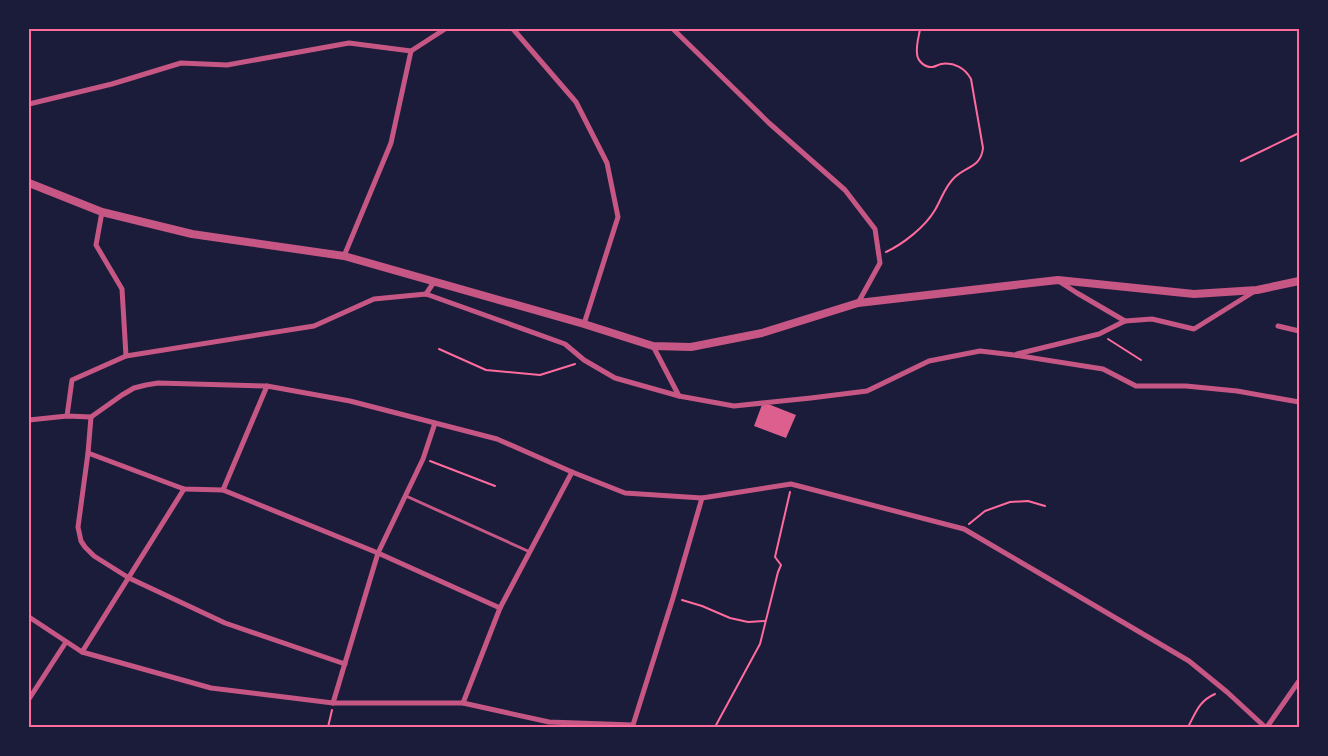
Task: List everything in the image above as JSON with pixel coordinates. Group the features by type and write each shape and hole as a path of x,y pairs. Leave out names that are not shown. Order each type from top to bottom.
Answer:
{"street":[{"path":"29,104 112,84 181,64 226,65 349,43 411,51 446,29"},
{"path":"513,29 576,102 607,162 618,217 584,324"},
{"path":"673,29 769,122 845,190 875,229 880,263 858,303"},
{"path":"344,256 391,143 411,51"},
{"path":"29,183 102,212 192,234 344,256 584,324 653,346 691,347 762,333 858,303 1058,280 1194,294 1257,290 1299,281"},
{"path":"102,212 96,245 122,289 126,356"},
{"path":"1058,280 1125,321"},
{"path":"426,294 434,282"},
{"path":"1014,355 1099,334 1125,321 1152,319 1194,329 1257,290"},
{"path":"67,416 72,380 126,356 314,326 374,299 426,294 565,344 584,360 615,378 679,396 734,406 867,391 930,361 980,351 1103,369 1136,386 1186,386 1237,391 1299,402"},
{"path":"1278,326 1299,331"},
{"path":"653,346 679,396"},
{"path":"29,420 67,416 91,417 122,395 146,384 267,386 350,401 497,439 625,493 702,498 792,484 964,529 1189,661 1266,727 1299,681"},
{"path":"223,490 267,386"},
{"path":"91,417 88,453 78,519 79,534 85,547 94,556 129,578 225,623 345,664"},
{"path":"333,702 378,554 424,459 435,422"},
{"path":"88,453 184,489 223,490 378,554 500,608"},
{"path":"463,703 500,608 572,472"},
{"path":"82,652 184,489"},
{"path":"29,617 82,652 211,688 333,702 463,703 550,722 633,725 702,498"},
{"path":"29,699 66,642"}],"lane":[{"path":"406,496 530,552"}],"path":[{"path":"879,255 899,246 915,232 934,212 945,189 956,176 975,164 983,154 971,79 958,66 940,64 932,67 922,64 916,50 920,29"},
{"path":"1241,160 1299,133"},
{"path":"1099,334 1141,360"},
{"path":"439,349 486,370 540,375 584,360"},
{"path":"424,459 495,486"},
{"path":"715,727 760,644 781,565 775,557 792,484"},
{"path":"964,529 985,511 1010,502 1028,501 1045,506"},
{"path":"673,598 702,606 730,618 748,622 765,621"},
{"path":"1188,727 1199,705 1217,693 1227,692"},
{"path":"328,727 333,702"}],"building":[{"path":"763,402 796,415 786,438 754,426"}]}
